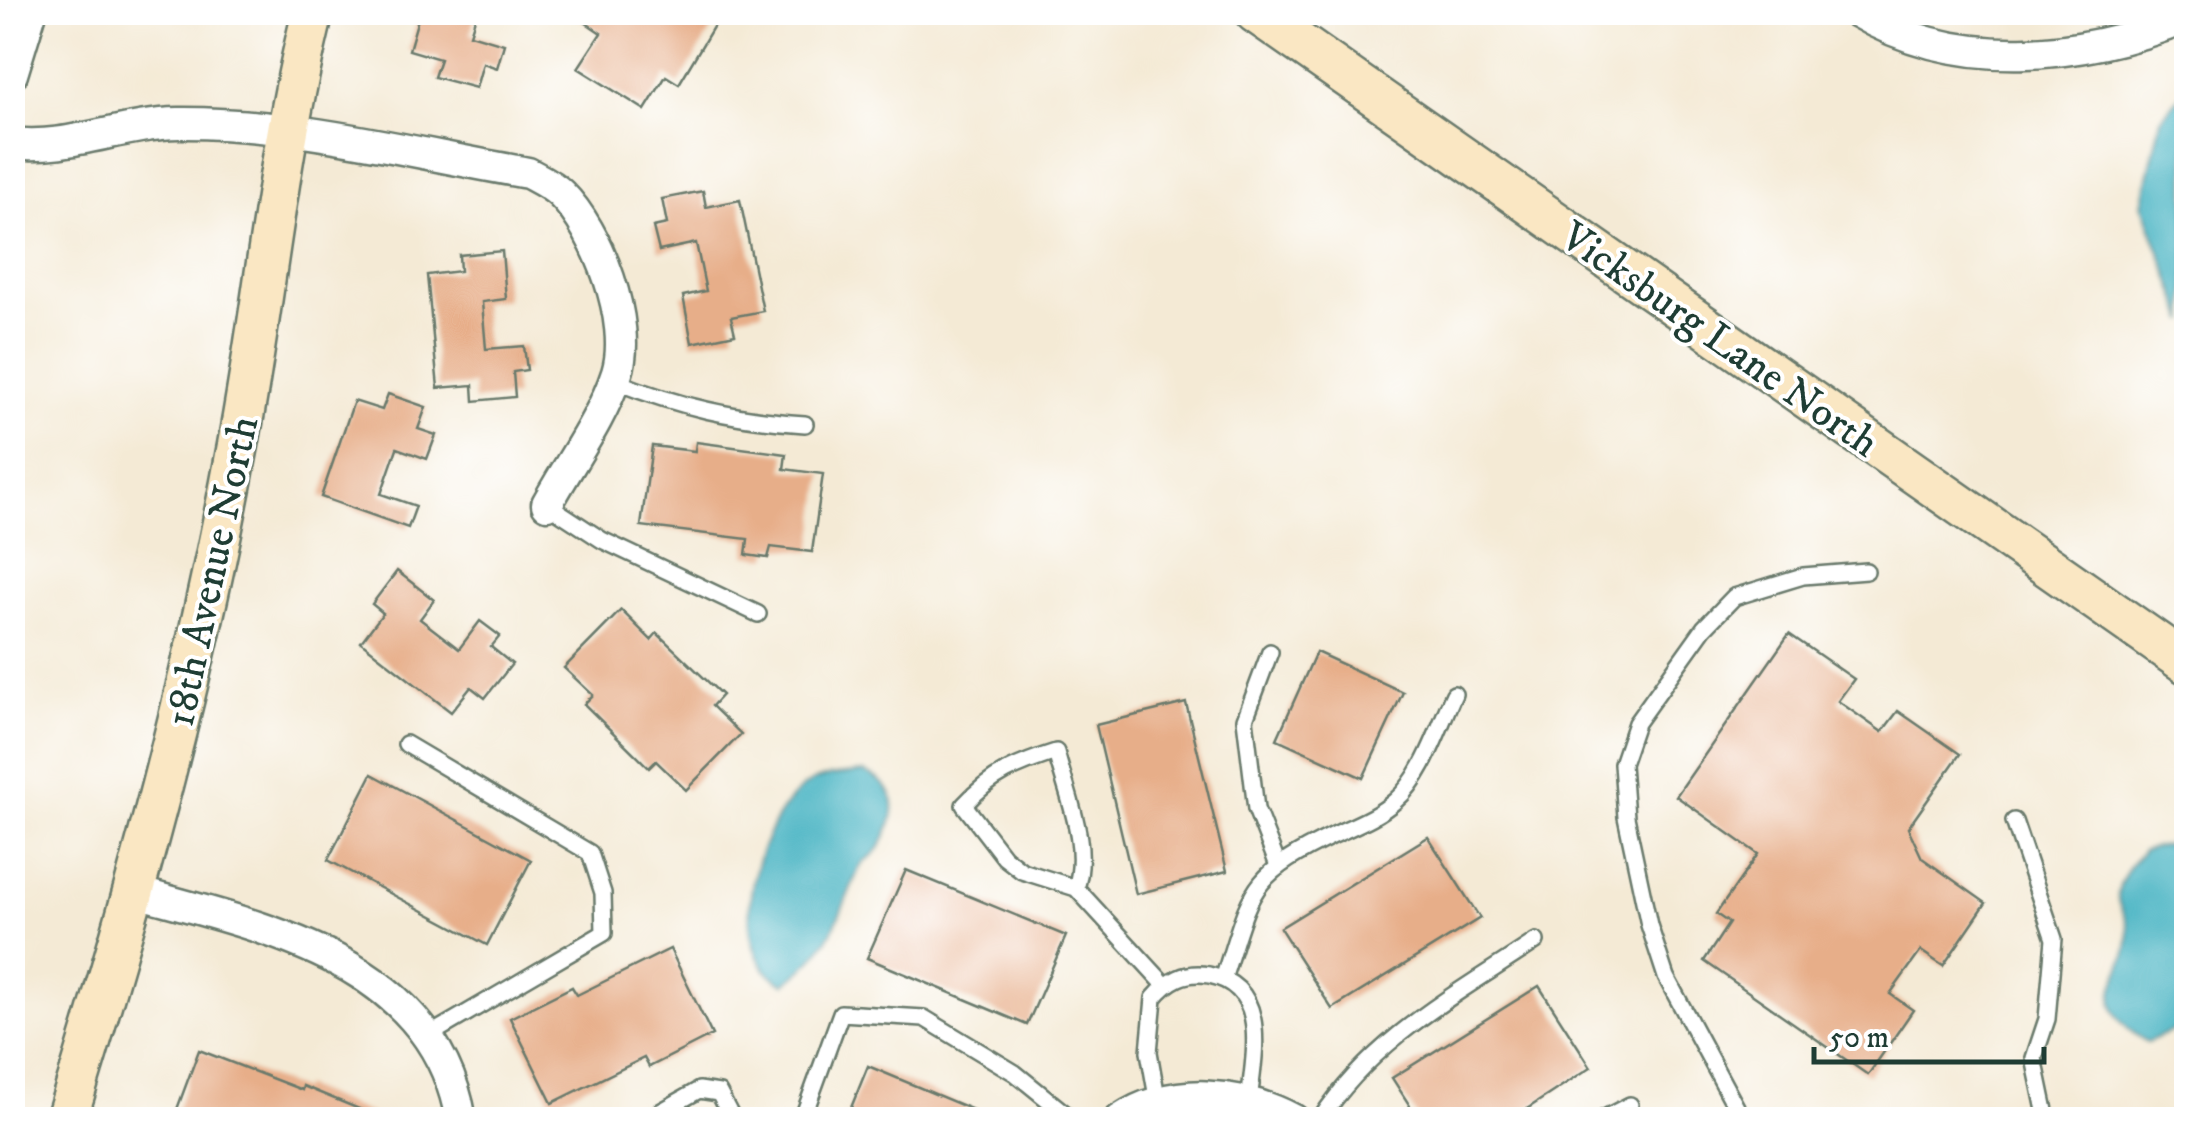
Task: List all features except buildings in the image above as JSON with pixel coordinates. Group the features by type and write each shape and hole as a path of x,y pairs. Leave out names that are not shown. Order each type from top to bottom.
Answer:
{"street":[{"path":"12,74 31,12"},
{"name":"18th Avenue North","path":"66,1120 136,892 190,680 239,444 288,130 313,12"},
{"name":"Vicksburg Lane North","path":"1255,12 2186,663"},
{"path":"1858,12 1928,41 1994,53 2062,54 2130,40 2186,18"},
{"path":"12,143 42,146 132,126 182,123 288,130 528,173 559,191 581,216 597,248 621,332 614,381 547,504"},
{"path":"136,892 266,928 352,966 379,984 426,1036 440,1058 461,1120"},
{"path":"1120,1120 1158,1103 1218,1096 1249,1101 1294,1120"}],"lane":[{"path":"614,381 683,408 742,420 806,424"},
{"path":"547,504 602,540 758,614"},
{"path":"1743,1120 1666,977 1654,942 1626,817 1622,764 1636,723 1704,628 1734,598 1803,576 1866,571"},
{"path":"1270,652 1245,720 1256,809 1278,864"},
{"path":"1222,979 1249,901 1278,864 1378,814 1397,800 1419,768 1454,694"},
{"path":"406,744 590,854 603,893 604,933 426,1036"},
{"path":"1076,888 1082,869 1081,848 1056,752 1011,766 982,785 964,805 1004,856 1022,871 1076,888 1165,984"},
{"path":"2014,821 2054,940 2048,1020 2034,1058 2046,1120"},
{"path":"1320,1120 1343,1085 1371,1055 1536,942"},
{"path":"1158,1103 1150,1052 1150,1012 1165,984 1197,973 1235,984 1254,1018 1249,1101"},
{"path":"802,1120 841,1013 924,1018 1016,1072 1073,1120"},
{"path":"646,1120 699,1090 720,1093 732,1120"},
{"path":"1601,1120 1630,1106"}],"water":[{"path":"2186,90 2186,321 2142,204 2161,118"},
{"path":"864,772 885,785 890,794 891,823 878,850 859,869 823,945 785,984 765,968 753,944 750,915 761,852 792,798 811,782"},
{"path":"2172,843 2186,847 2186,1025 2147,1042 2127,1028 2112,1001 2124,960 2128,927 2118,892 2126,872 2143,850"}]}
